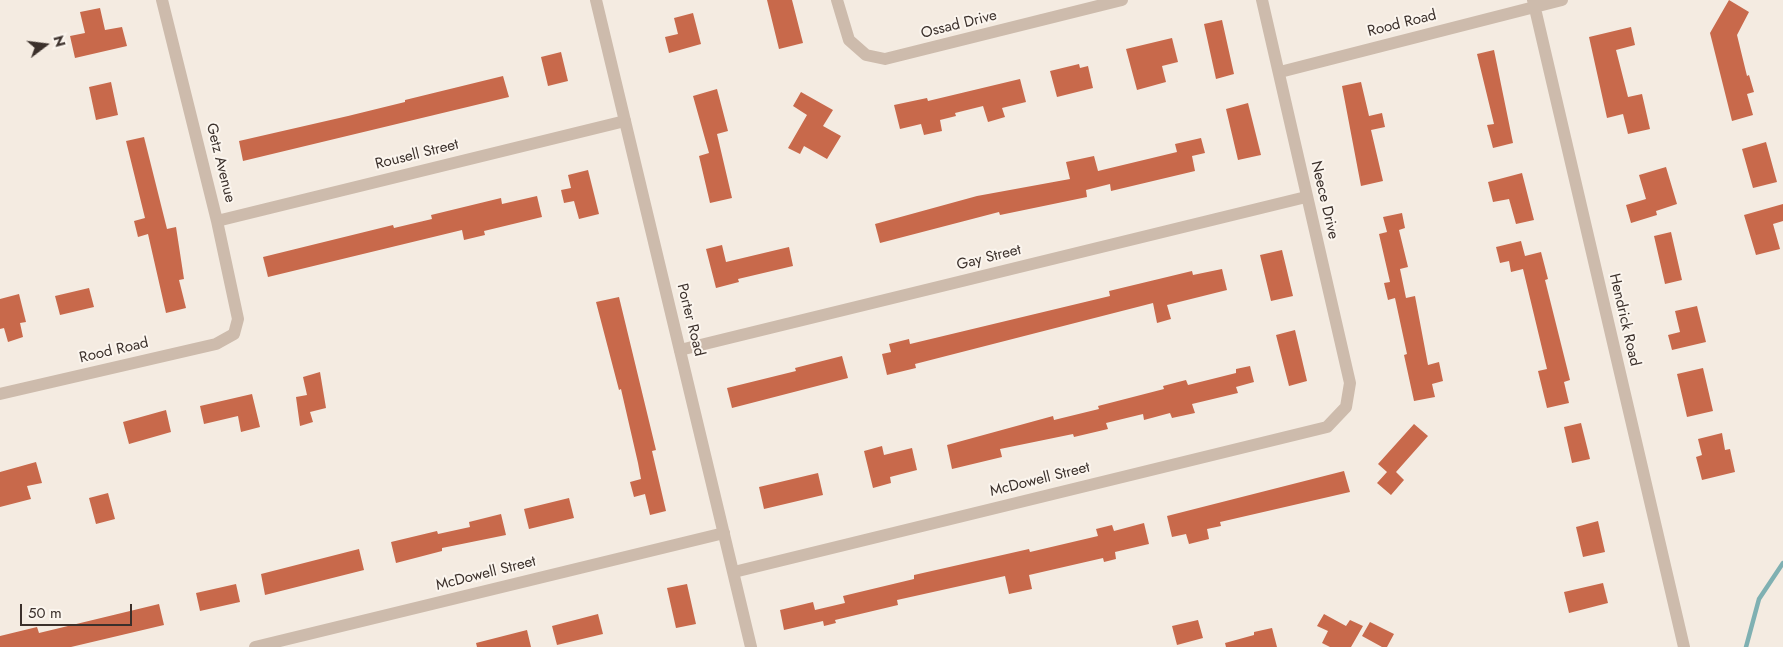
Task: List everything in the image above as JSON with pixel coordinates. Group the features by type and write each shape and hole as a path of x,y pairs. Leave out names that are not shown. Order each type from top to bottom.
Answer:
{"street":[{"name":"Getz Avenue","path":"162,0 217,221 238,319 234,334"},
{"name":"Porter Road","path":"596,0 751,647"},
{"name":"Ossad Drive","path":"837,0 849,40 866,55 885,59 1122,0"},
{"name":"Neece Drive","path":"1262,0 1350,383 1346,407"},
{"name":"Rood Road","path":"1280,72 1533,3 1562,0"},
{"name":"Hendrick Road","path":"1533,3 1684,647"},
{"name":"Rousell Street","path":"217,221 625,121"},
{"name":"Gay Street","path":"680,350 1306,197"},
{"name":"Rood Road","path":"0,394 216,344 234,334"},
{"name":"McDowell Street","path":"734,572 1327,427 1346,407"},
{"name":"McDowell Street","path":"255,647 724,533"}],"building":[{"path":"767,0 792,0 803,43 779,49"},
{"path":"1729,0 1749,12 1737,35 1747,76 1749,75 1754,92 1747,94 1753,115 1732,121 1710,33"},
{"path":"100,8 105,30 122,27 127,46 75,58 70,36 85,33 80,12"},
{"path":"693,13 701,44 669,53 665,37 678,34 674,18"},
{"path":"1222,20 1234,74 1216,79 1204,24"},
{"path":"1631,27 1635,45 1616,50 1628,97 1642,94 1650,129 1628,134 1623,114 1607,118 1589,37"},
{"path":"1172,38 1178,62 1162,66 1166,82 1137,90 1126,49"},
{"path":"1494,50 1513,143 1493,148 1487,125 1494,124 1477,54"},
{"path":"561,52 568,81 548,86 541,57"},
{"path":"1079,64 1080,68 1088,66 1093,88 1057,97 1050,71"},
{"path":"503,76 509,97 243,161 239,141 405,102 405,100"},
{"path":"1020,79 1026,102 1002,108 1005,117 988,122 983,106 955,113 956,116 940,120 942,131 924,135 921,124 900,129 894,105 927,98 928,101"},
{"path":"111,82 118,115 96,120 89,87"},
{"path":"1361,82 1369,116 1382,113 1385,127 1371,130 1383,181 1361,186 1342,86"},
{"path":"717,89 728,131 717,134 732,198 710,203 699,156 709,153 693,96"},
{"path":"801,92 833,110 823,126 841,136 827,159 804,146 800,154 788,148 807,115 793,106"},
{"path":"1248,103 1261,155 1238,160 1226,109"},
{"path":"144,137 167,229 176,227 184,279 179,280 186,308 166,313 148,234 138,237 134,221 145,218 126,141"},
{"path":"1201,138 1205,153 1192,156 1195,171 1111,191 1110,184 1086,190 1087,197 1000,215 999,212 880,243 875,224 977,196 1070,179 1066,162 1094,156 1098,171 1177,152 1175,144"},
{"path":"1766,142 1777,182 1753,188 1742,149"},
{"path":"1666,167 1677,204 1656,211 1657,215 1631,223 1626,205 1646,199 1639,175"},
{"path":"588,170 599,214 579,219 574,201 564,203 561,190 571,188 568,175"},
{"path":"1522,173 1534,220 1516,224 1509,199 1493,202 1488,182"},
{"path":"537,196 542,217 484,231 485,235 464,240 462,230 268,277 263,257 393,225 394,228 432,219 431,215 501,198 502,204"},
{"path":"1783,204 1783,221 1773,224 1780,249 1756,255 1744,215"},
{"path":"1402,213 1405,228 1399,230 1408,267 1400,269 1406,298 1415,296 1428,365 1439,362 1443,381 1432,384 1435,397 1414,401 1404,355 1407,354 1395,298 1388,300 1384,283 1390,282 1379,234 1387,232 1383,217"},
{"path":"1671,232 1682,280 1665,284 1654,236"},
{"path":"1521,241 1525,256 1541,252 1548,279 1545,280 1570,380 1564,382 1569,403 1547,408 1538,371 1547,369 1523,269 1511,272 1509,261 1500,263 1496,247"},
{"path":"722,245 726,262 789,247 793,266 738,279 739,282 716,288 706,249"},
{"path":"1282,250 1293,296 1271,301 1260,255"},
{"path":"1222,269 1227,290 1167,305 1171,319 1157,323 1153,303 915,364 916,368 887,375 882,354 891,352 889,344 909,339 910,344 1110,296 1109,291 1192,271 1193,275"},
{"path":"89,288 94,307 60,315 55,296"},
{"path":"19,294 26,322 20,323 23,337 8,342 4,328 0,329 0,299"},
{"path":"619,297 656,450 652,451 666,511 650,515 645,494 634,497 630,482 641,479 638,463 621,389 619,390 596,302"},
{"path":"1697,306 1706,342 1672,350 1668,335 1680,332 1675,311"},
{"path":"1295,330 1307,381 1289,386 1276,335"},
{"path":"842,356 848,378 732,408 727,388 796,371 795,368"},
{"path":"1250,366 1254,382 1236,387 1238,393 1192,404 1195,413 1172,418 1170,413 1144,420 1143,414 1106,423 1108,429 1074,437 1073,434 1000,449 1002,457 952,469 947,445 1053,416 1054,420 1099,409 1098,406 1164,389 1163,386 1186,380 1188,385 1236,373 1236,369"},
{"path":"1703,368 1713,411 1687,417 1677,374"},
{"path":"320,372 326,408 310,412 313,422 300,426 296,397 307,395 303,377"},
{"path":"252,394 260,427 241,432 238,416 204,424 200,406"},
{"path":"166,410 171,432 129,444 123,422"},
{"path":"1581,423 1590,459 1572,463 1564,427"},
{"path":"1414,424 1428,436 1396,472 1404,480 1391,495 1377,483 1387,472 1378,464"},
{"path":"1722,433 1725,450 1730,449 1735,472 1702,480 1696,457 1702,455 1698,439"},
{"path":"882,446 884,455 912,448 917,470 890,477 891,483 873,488 864,451"},
{"path":"36,462 42,483 27,486 31,499 0,507 0,472"},
{"path":"1344,471 1350,492 1220,522 1221,526 1207,529 1209,539 1189,544 1186,534 1172,537 1167,516"},
{"path":"818,473 823,495 764,509 759,487"},
{"path":"108,493 115,519 96,524 89,498"},
{"path":"569,498 574,518 529,529 524,509"},
{"path":"501,514 506,535 442,548 442,551 396,563 391,542 437,531 438,534 470,527 469,522"},
{"path":"1598,521 1605,552 1583,557 1576,527"},
{"path":"1144,523 1149,544 1115,552 1116,559 1104,562 1103,558 1029,575 1032,589 1009,594 1005,576 897,600 898,605 835,620 836,623 824,626 823,621 784,630 780,610 813,602 815,610 845,603 843,596 914,579 914,575 1029,549 1030,552 1098,536 1096,529 1112,525 1114,531"},
{"path":"359,549 364,570 265,595 261,574"},
{"path":"1603,583 1608,603 1569,613 1564,592"},
{"path":"236,584 240,602 200,611 196,593"},
{"path":"687,584 696,624 676,628 667,588"},
{"path":"159,604 164,625 71,647 0,647 0,636 37,627 39,633"},
{"path":"598,614 603,634 557,645 552,626"},
{"path":"1324,614 1346,626 1350,620 1363,626 1351,647 1330,647 1322,643 1328,631 1317,626"},
{"path":"1198,620 1203,638 1177,645 1172,626"},
{"path":"1370,622 1394,634 1387,647 1382,647 1362,636"},
{"path":"1272,628 1277,647 1226,647 1225,643 1254,635 1254,632"},
{"path":"527,630 531,647 477,647 476,643"}],"waterway":[{"path":"1746,647 1759,599 1783,563"}]}
